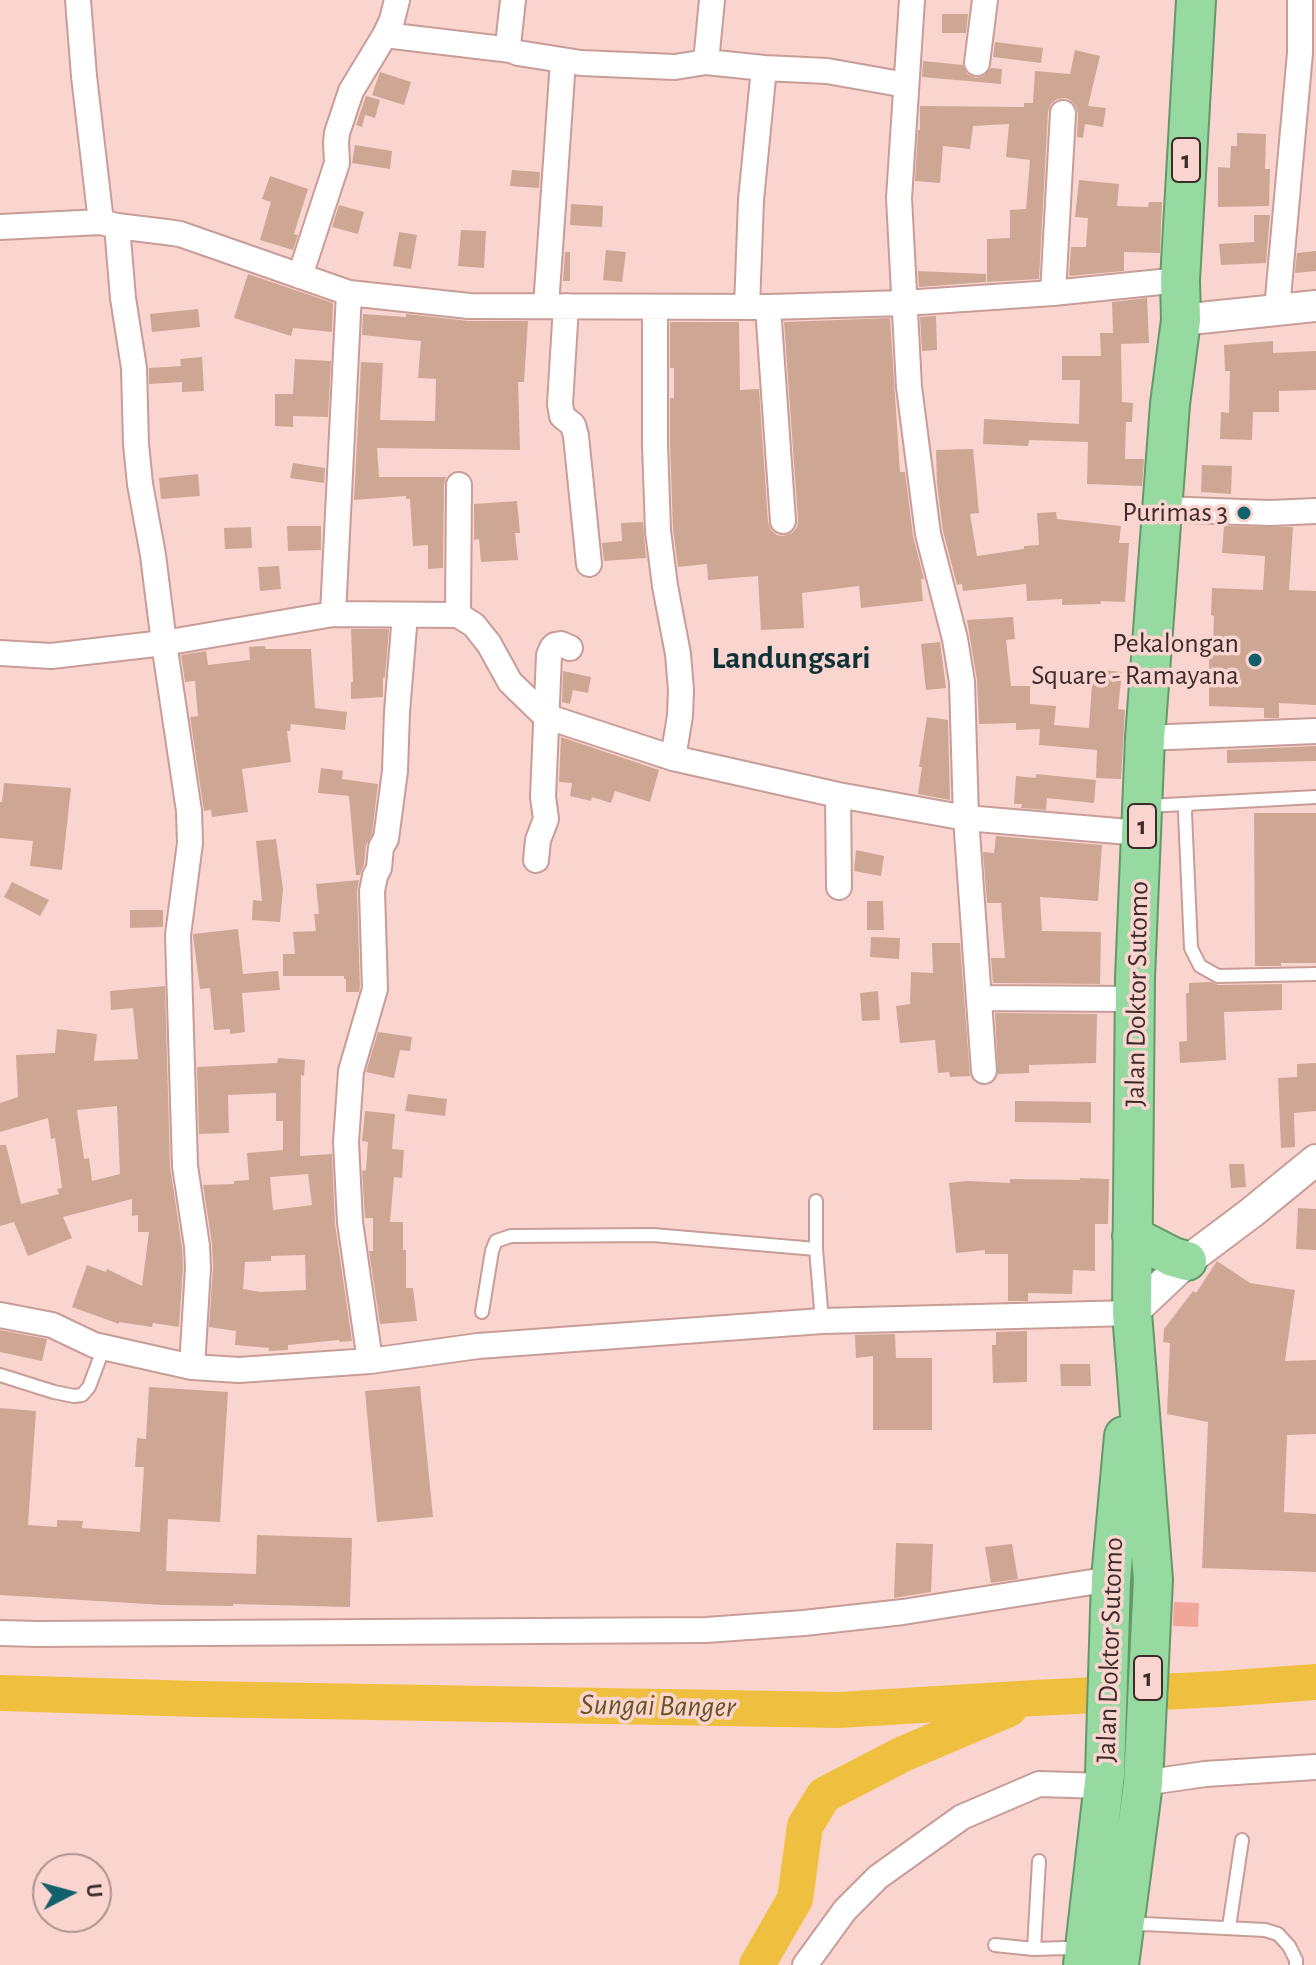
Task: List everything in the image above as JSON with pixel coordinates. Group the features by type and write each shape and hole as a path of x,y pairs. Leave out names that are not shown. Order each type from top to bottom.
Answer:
{"highway":[{"name":"1","path":"1181,320 1180,280 1196,0"},
{"name":"Jalan Doktor Sutomo","path":"1119,1965 1143,1779 1153,1580 1133,1324 1135,999 1145,738 1170,404 1181,320"},
{"path":"1132,1236 1187,1261"},
{"name":"Jalan Doktor Sutomo","path":"1083,1959 1104,1780 1111,1580 1133,1324"}],"street":[{"path":"78,0 84,76 134,368 140,484 189,811 190,843 178,935 185,1166 197,1257 192,1367"},
{"path":"300,276 337,163 337,133 351,91 385,35 397,0"},
{"path":"511,50 508,33 513,0"},
{"path":"706,62 712,0"},
{"path":"912,0 899,198 909,387 928,534 947,602 962,682 966,818 984,1071"},
{"path":"977,63 985,0"},
{"path":"1277,309 1300,53 1300,0"},
{"path":"385,35 511,50 563,61 675,67 706,62 827,71 906,85"},
{"path":"563,61 556,306 561,413 573,425 576,436 589,564"},
{"path":"764,68 751,200 757,307 783,521"},
{"path":"1053,293 1063,113"},
{"path":"0,227 109,224 180,234 349,293 469,306 757,307 904,303 1053,293 1180,280"},
{"path":"333,614 349,293"},
{"path":"1181,320 1316,306"},
{"path":"655,307 658,531 681,690 673,758"},
{"path":"458,615 459,485"},
{"path":"1161,509 1270,513 1316,511"},
{"path":"0,653 51,656 164,643 333,614 458,615 474,625 489,644 510,682 545,716 673,758 838,795 966,818 1142,820"},
{"path":"370,1361 350,1222 346,1142 351,1071 375,989 372,891 381,847 386,839 395,771 405,615"},
{"path":"536,860 538,840 546,819 543,797 549,655 555,645 570,648"},
{"path":"1145,738 1316,731"},
{"path":"838,795 839,887"},
{"path":"980,998 1135,999"},
{"path":"0,1315 52,1325 94,1345 192,1367 239,1370 370,1361 478,1346 822,1321 1133,1324 1187,1261 1316,1160"},
{"path":"0,1633 706,1630 903,1612 1111,1580"},
{"path":"1143,1779 1316,1767"},
{"path":"805,1965 845,1910 878,1877 962,1817 1039,1784 1104,1780"}],"lane":[{"path":"1142,820 1186,805 1316,797"},
{"path":"1186,805 1191,948 1200,966 1218,976 1316,974"},
{"path":"816,1201 822,1321"},
{"path":"482,1312 492,1251 496,1241 511,1236 653,1235 816,1249"},
{"path":"0,1375 54,1392 82,1395 89,1387 104,1347"},
{"path":"1229,1927 1242,1840"},
{"path":"1034,1949 1039,1861"},
{"path":"1124,1926 1144,1924 1265,1930 1278,1934 1289,1946 1296,1965"},
{"path":"995,1945 1064,1948 1083,1959"}],"shaded area":[{"path":"1174,1602 1199,1603 1198,1627 1173,1626"}],"building":[{"path":"942,14 968,14 966,33 942,33"},
{"path":"995,42 1043,48 1041,63 993,57"},
{"path":"1075,50 1100,56 1088,106 1106,108 1103,127 1085,124 1083,138 1077,137 1076,106 1065,98 1051,104 1048,112 1039,279 987,282 987,239 1010,238 1010,210 1026,209 1030,160 1006,157 1009,124 973,126 970,149 943,146 940,183 915,181 920,106 1024,107 1024,103 1033,103 1035,71 1070,74"},
{"path":"923,61 963,65 967,74 976,78 991,68 1002,69 1001,84 922,77"},
{"path":"380,72 411,82 404,105 372,95"},
{"path":"366,96 380,100 375,118 365,115 362,127 356,125"},
{"path":"1237,133 1266,134 1265,169 1270,169 1269,206 1218,207 1218,167 1230,168 1231,146 1237,146"},
{"path":"355,145 392,151 390,169 352,163"},
{"path":"512,170 540,172 539,188 510,186"},
{"path":"270,176 308,189 294,234 298,235 293,250 260,240 271,202 262,199"},
{"path":"1079,180 1119,184 1117,206 1148,207 1149,202 1162,202 1160,253 1124,252 1124,271 1069,276 1071,247 1086,247 1088,218 1075,217"},
{"path":"571,204 603,206 602,227 570,225"},
{"path":"339,205 364,212 358,234 332,227"},
{"path":"1254,215 1270,215 1266,263 1221,265 1219,244 1254,242"},
{"path":"461,230 486,231 484,268 458,266"},
{"path":"399,232 417,235 411,269 393,266"},
{"path":"606,250 626,252 622,282 603,280"},
{"path":"1316,251 1316,271 1295,273 1297,253"},
{"path":"565,252 570,252 570,281 563,281"},
{"path":"918,271 986,274 986,282 919,287"},
{"path":"248,274 333,303 332,332 293,328 291,336 234,318"},
{"path":"1147,298 1149,343 1121,344 1122,402 1133,403 1132,422 1126,422 1125,459 1144,459 1142,486 1087,484 1088,442 1029,440 1028,446 983,444 984,419 1079,424 1080,380 1062,380 1062,356 1101,356 1100,333 1113,333 1112,302"},
{"path":"198,309 200,327 152,332 150,314"},
{"path":"363,314 406,317 406,314 469,321 528,321 524,382 518,382 520,450 377,448 379,477 446,477 443,568 428,569 428,545 413,546 410,499 406,496 354,500 361,362 383,363 380,420 435,421 436,379 418,378 421,341 362,335"},
{"path":"936,316 937,350 922,351 920,317"},
{"path":"890,318 900,472 905,472 913,536 924,579 921,579 923,601 861,608 859,586 802,593 804,628 761,630 758,576 708,580 707,564 678,567 673,530 670,444 670,398 674,398 674,368 670,368 670,322 739,322 740,390 759,389 768,522 771,530 783,536 792,533 798,520 784,322"},
{"path":"1273,341 1273,353 1316,351 1316,390 1279,391 1279,412 1253,412 1252,440 1220,439 1221,412 1229,413 1230,371 1225,371 1224,345"},
{"path":"202,357 204,391 182,392 182,382 149,384 149,368 181,366 180,359"},
{"path":"295,359 331,361 328,417 293,416 293,427 275,426 275,394 293,394"},
{"path":"973,449 979,513 970,514 977,556 1039,545 1037,513 1056,512 1057,519 1121,526 1119,543 1129,543 1125,602 1062,605 1062,599 1027,601 1026,584 963,591 962,584 957,585 943,531 936,450"},
{"path":"293,463 325,468 324,483 290,478"},
{"path":"1202,465 1232,466 1231,494 1201,492"},
{"path":"198,474 200,496 161,499 159,478"},
{"path":"517,501 520,533 515,533 518,560 481,562 479,539 474,540 474,504"},
{"path":"643,522 646,558 604,561 602,543 622,541 621,523"},
{"path":"287,526 321,526 321,550 288,551"},
{"path":"1224,526 1293,527 1289,590 1316,591 1316,705 1279,703 1279,718 1264,718 1264,708 1209,706 1209,650 1213,650 1214,616 1211,615 1212,588 1263,590 1265,556 1222,553"},
{"path":"251,527 252,548 225,549 224,528"},
{"path":"279,566 281,589 260,591 258,567"},
{"path":"1013,617 1015,639 1006,640 1011,686 1030,686 1030,704 1056,706 1054,725 1089,728 1093,669 1122,672 1118,709 1125,710 1121,779 1096,778 1097,750 1039,745 1040,729 1016,730 1016,723 979,724 977,680 967,620"},
{"path":"351,629 389,629 383,697 351,699"},
{"path":"940,642 946,688 926,690 921,644"},
{"path":"265,646 265,649 311,649 315,708 347,712 345,730 291,724 290,731 287,731 291,762 242,769 248,812 212,817 211,810 204,811 190,717 198,716 195,681 185,682 181,655 206,651 208,665 250,660 249,647"},
{"path":"563,671 591,677 588,693 573,690 570,704 562,702"},
{"path":"927,717 948,720 950,800 918,794"},
{"path":"561,737 659,770 650,802 615,791 611,803 592,797 591,801 570,796 572,783 559,782"},
{"path":"1316,746 1316,761 1227,763 1227,750"},
{"path":"321,768 343,771 342,779 378,784 372,834 366,845 360,875 356,875 349,796 318,793"},
{"path":"1036,774 1096,780 1094,803 1047,798 1046,810 1021,808 1022,804 1014,804 1016,776 1036,778"},
{"path":"4,783 71,788 62,870 30,866 33,841 0,838 0,802"},
{"path":"1254,813 1316,813 1316,963 1255,966"},
{"path":"996,836 1102,845 1098,901 1040,897 1042,931 1101,932 1100,984 993,983 991,958 1005,958 1001,903 987,903 983,852 994,853"},
{"path":"276,839 283,889 280,922 252,920 253,900 262,901 256,841"},
{"path":"856,850 884,856 881,876 854,871"},
{"path":"359,880 359,992 346,992 344,976 283,976 283,954 295,954 293,932 316,931 314,914 319,914 316,884"},
{"path":"12,882 49,900 40,916 4,897"},
{"path":"867,901 883,901 884,930 867,930"},
{"path":"130,910 163,910 163,927 130,928"},
{"path":"238,929 243,974 278,971 280,990 242,993 245,1032 230,1034 230,1029 214,1030 210,988 200,989 193,934"},
{"path":"871,937 900,938 899,959 870,957"},
{"path":"932,943 960,943 970,1076 950,1077 949,1072 938,1073 935,1040 900,1043 896,1006 910,1004 911,972 933,973"},
{"path":"1211,982 1218,985 1282,984 1282,1010 1224,1012 1226,1060 1180,1063 1179,1042 1187,1041 1186,993 1189,993 1189,983"},
{"path":"165,986 170,1166 183,1268 179,1327 153,1323 152,1327 119,1324 72,1307 87,1265 106,1272 107,1269 142,1286 149,1232 138,1232 138,1215 132,1216 132,1199 63,1217 72,1238 28,1256 14,1222 0,1226 0,1145 6,1145 21,1204 59,1194 57,1189 62,1188 55,1138 51,1139 48,1118 0,1132 0,1103 18,1097 16,1055 55,1053 57,1029 97,1034 94,1061 138,1059 133,1008 111,1010 110,991","holes":["117,1106 120,1174 92,1181 89,1158 84,1159 77,1110"]},
{"path":"878,991 880,1020 862,1021 860,993"},
{"path":"995,1013 1097,1014 1096,1063 1029,1065 1029,1073 998,1074"},
{"path":"378,1032 412,1037 410,1051 400,1050 394,1078 366,1072"},
{"path":"278,1058 305,1060 304,1076 301,1075 300,1156 332,1154 335,1224 352,1341 288,1345 288,1350 269,1351 269,1348 235,1345 236,1331 209,1327 213,1267 203,1185 249,1180 247,1153 283,1150 283,1121 276,1121 276,1093 228,1095 229,1133 199,1134 197,1067 277,1063","holes":["308,1174 312,1205 273,1210 270,1177","305,1255 306,1290 261,1292 243,1289 245,1262 271,1261 271,1256"]},
{"path":"1316,1063 1316,1111 1294,1113 1295,1147 1281,1148 1278,1078 1297,1077 1297,1064"},
{"path":"408,1094 447,1099 445,1116 405,1111"},
{"path":"1015,1101 1091,1102 1091,1123 1015,1122"},
{"path":"365,1111 395,1114 392,1149 404,1150 402,1178 394,1177 390,1222 403,1222 406,1288 413,1288 417,1321 380,1324 369,1251 373,1251 373,1218 365,1218 362,1171 366,1170 368,1142 362,1141"},
{"path":"1229,1164 1244,1164 1246,1187 1231,1188"},
{"path":"1109,1179 1108,1224 1095,1224 1095,1271 1073,1270 1072,1294 1028,1293 1028,1301 1008,1301 1008,1254 985,1254 985,1250 956,1253 949,1183"},
{"path":"1298,1208 1316,1209 1316,1250 1296,1249"},
{"path":"1217,1261 1250,1283 1295,1290 1285,1361 1316,1360 1316,1434 1287,1435 1284,1512 1316,1514 1316,1572 1202,1568 1208,1422 1167,1414 1170,1343 1163,1342 1164,1329 1193,1291 1196,1293"},
{"path":"0,1330 47,1339 42,1361 0,1352"},
{"path":"1027,1331 1027,1382 993,1383 992,1345 996,1345 996,1332"},
{"path":"895,1334 896,1358 932,1358 932,1430 873,1430 873,1356 856,1358 855,1335"},
{"path":"1060,1364 1090,1364 1091,1386 1061,1386"},
{"path":"420,1386 433,1517 377,1522 365,1391"},
{"path":"149,1387 228,1392 220,1522 168,1519 166,1571 256,1574 257,1535 352,1538 350,1607 164,1605 0,1595 0,1408 36,1411 28,1525 57,1527 57,1520 83,1521 82,1528 140,1532 144,1467 135,1467 137,1438 146,1439"},
{"path":"896,1543 933,1544 931,1592 894,1598"},
{"path":"1012,1544 1018,1579 991,1583 985,1547"}],"waterway":[{"name":"Sungai Banger","path":"0,1693 839,1710 1316,1682"},
{"path":"757,1965 795,1899 805,1826 824,1795 903,1754 1009,1709"}],"place":[{"name":"Purimas 3","path":"1244,513"},
{"name":"Pekalongan Square - Ramayana","path":"1255,660"}],"district":[{"name":"Landungsari","path":"791,658"}]}
